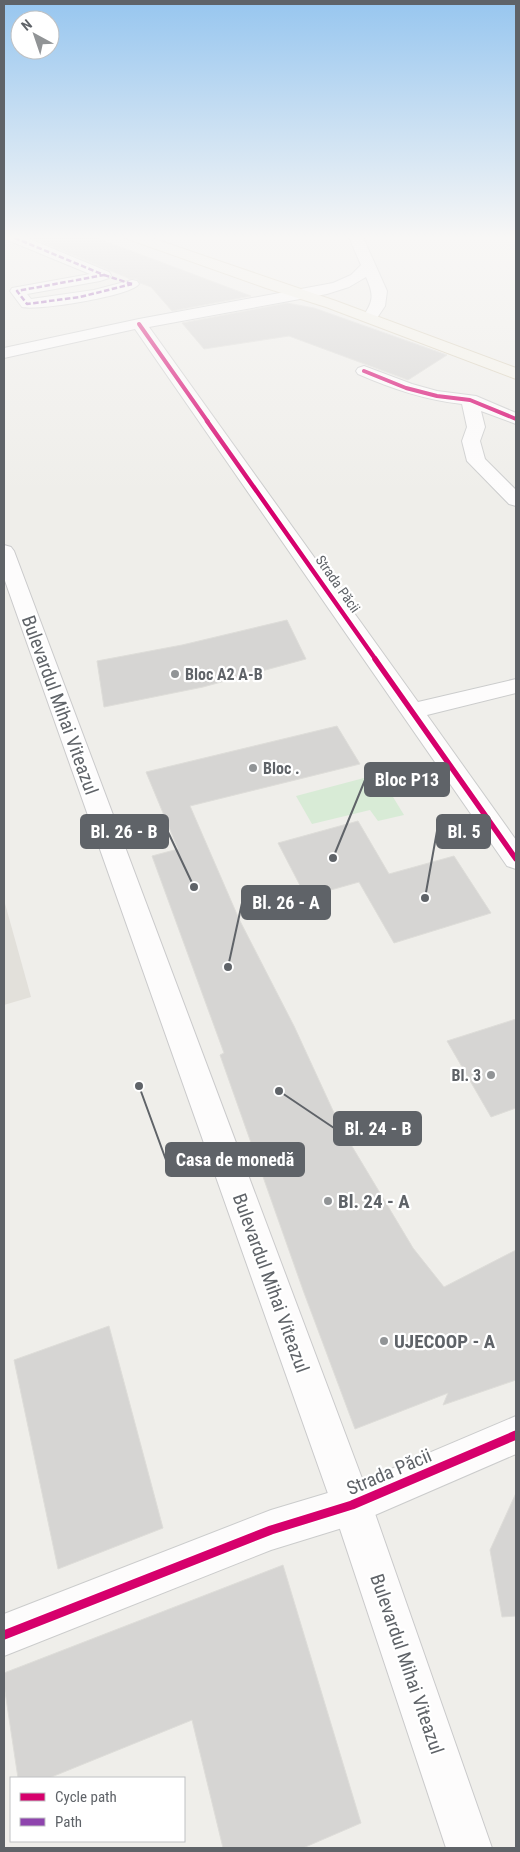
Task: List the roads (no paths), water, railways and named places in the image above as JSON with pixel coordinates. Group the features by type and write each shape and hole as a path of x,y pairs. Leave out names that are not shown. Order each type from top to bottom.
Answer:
{"main road":[{"path":"379,321 516,374"}],"street":[{"path":"4,353 153,321"},
{"name":"Strada Păcii","path":"139,324 516,859"},
{"path":"364,371 406,388 437,396 470,400 516,419"},
{"path":"470,400 476,427 471,441 476,461 516,500"},
{"name":"Bulevardul Mihai Viteazul","path":"4,551 352,1505 469,1848"},
{"path":"412,711 516,686"},
{"name":"Strada Păcii","path":"4,1635 271,1530 352,1505 516,1435"}],"place":[{"name":"Bloc A2 A-B","path":"175,674"},
{"name":"Bloc .","path":"253,768"},
{"name":"Bloc P13","path":"333,858"},
{"name":"Bl. 26 - B","path":"194,887"},
{"name":"Bl. 5","path":"425,898"},
{"name":"Bl. 26 - A","path":"228,967"},
{"name":"Bl. 3","path":"491,1075"},
{"name":"Casa de monedă","path":"139,1086"},
{"name":"Bl. 24 - B","path":"279,1091"},
{"name":"Bl. 24 - A","path":"328,1201"},
{"name":"UJECOOP - A","path":"384,1341"}]}
